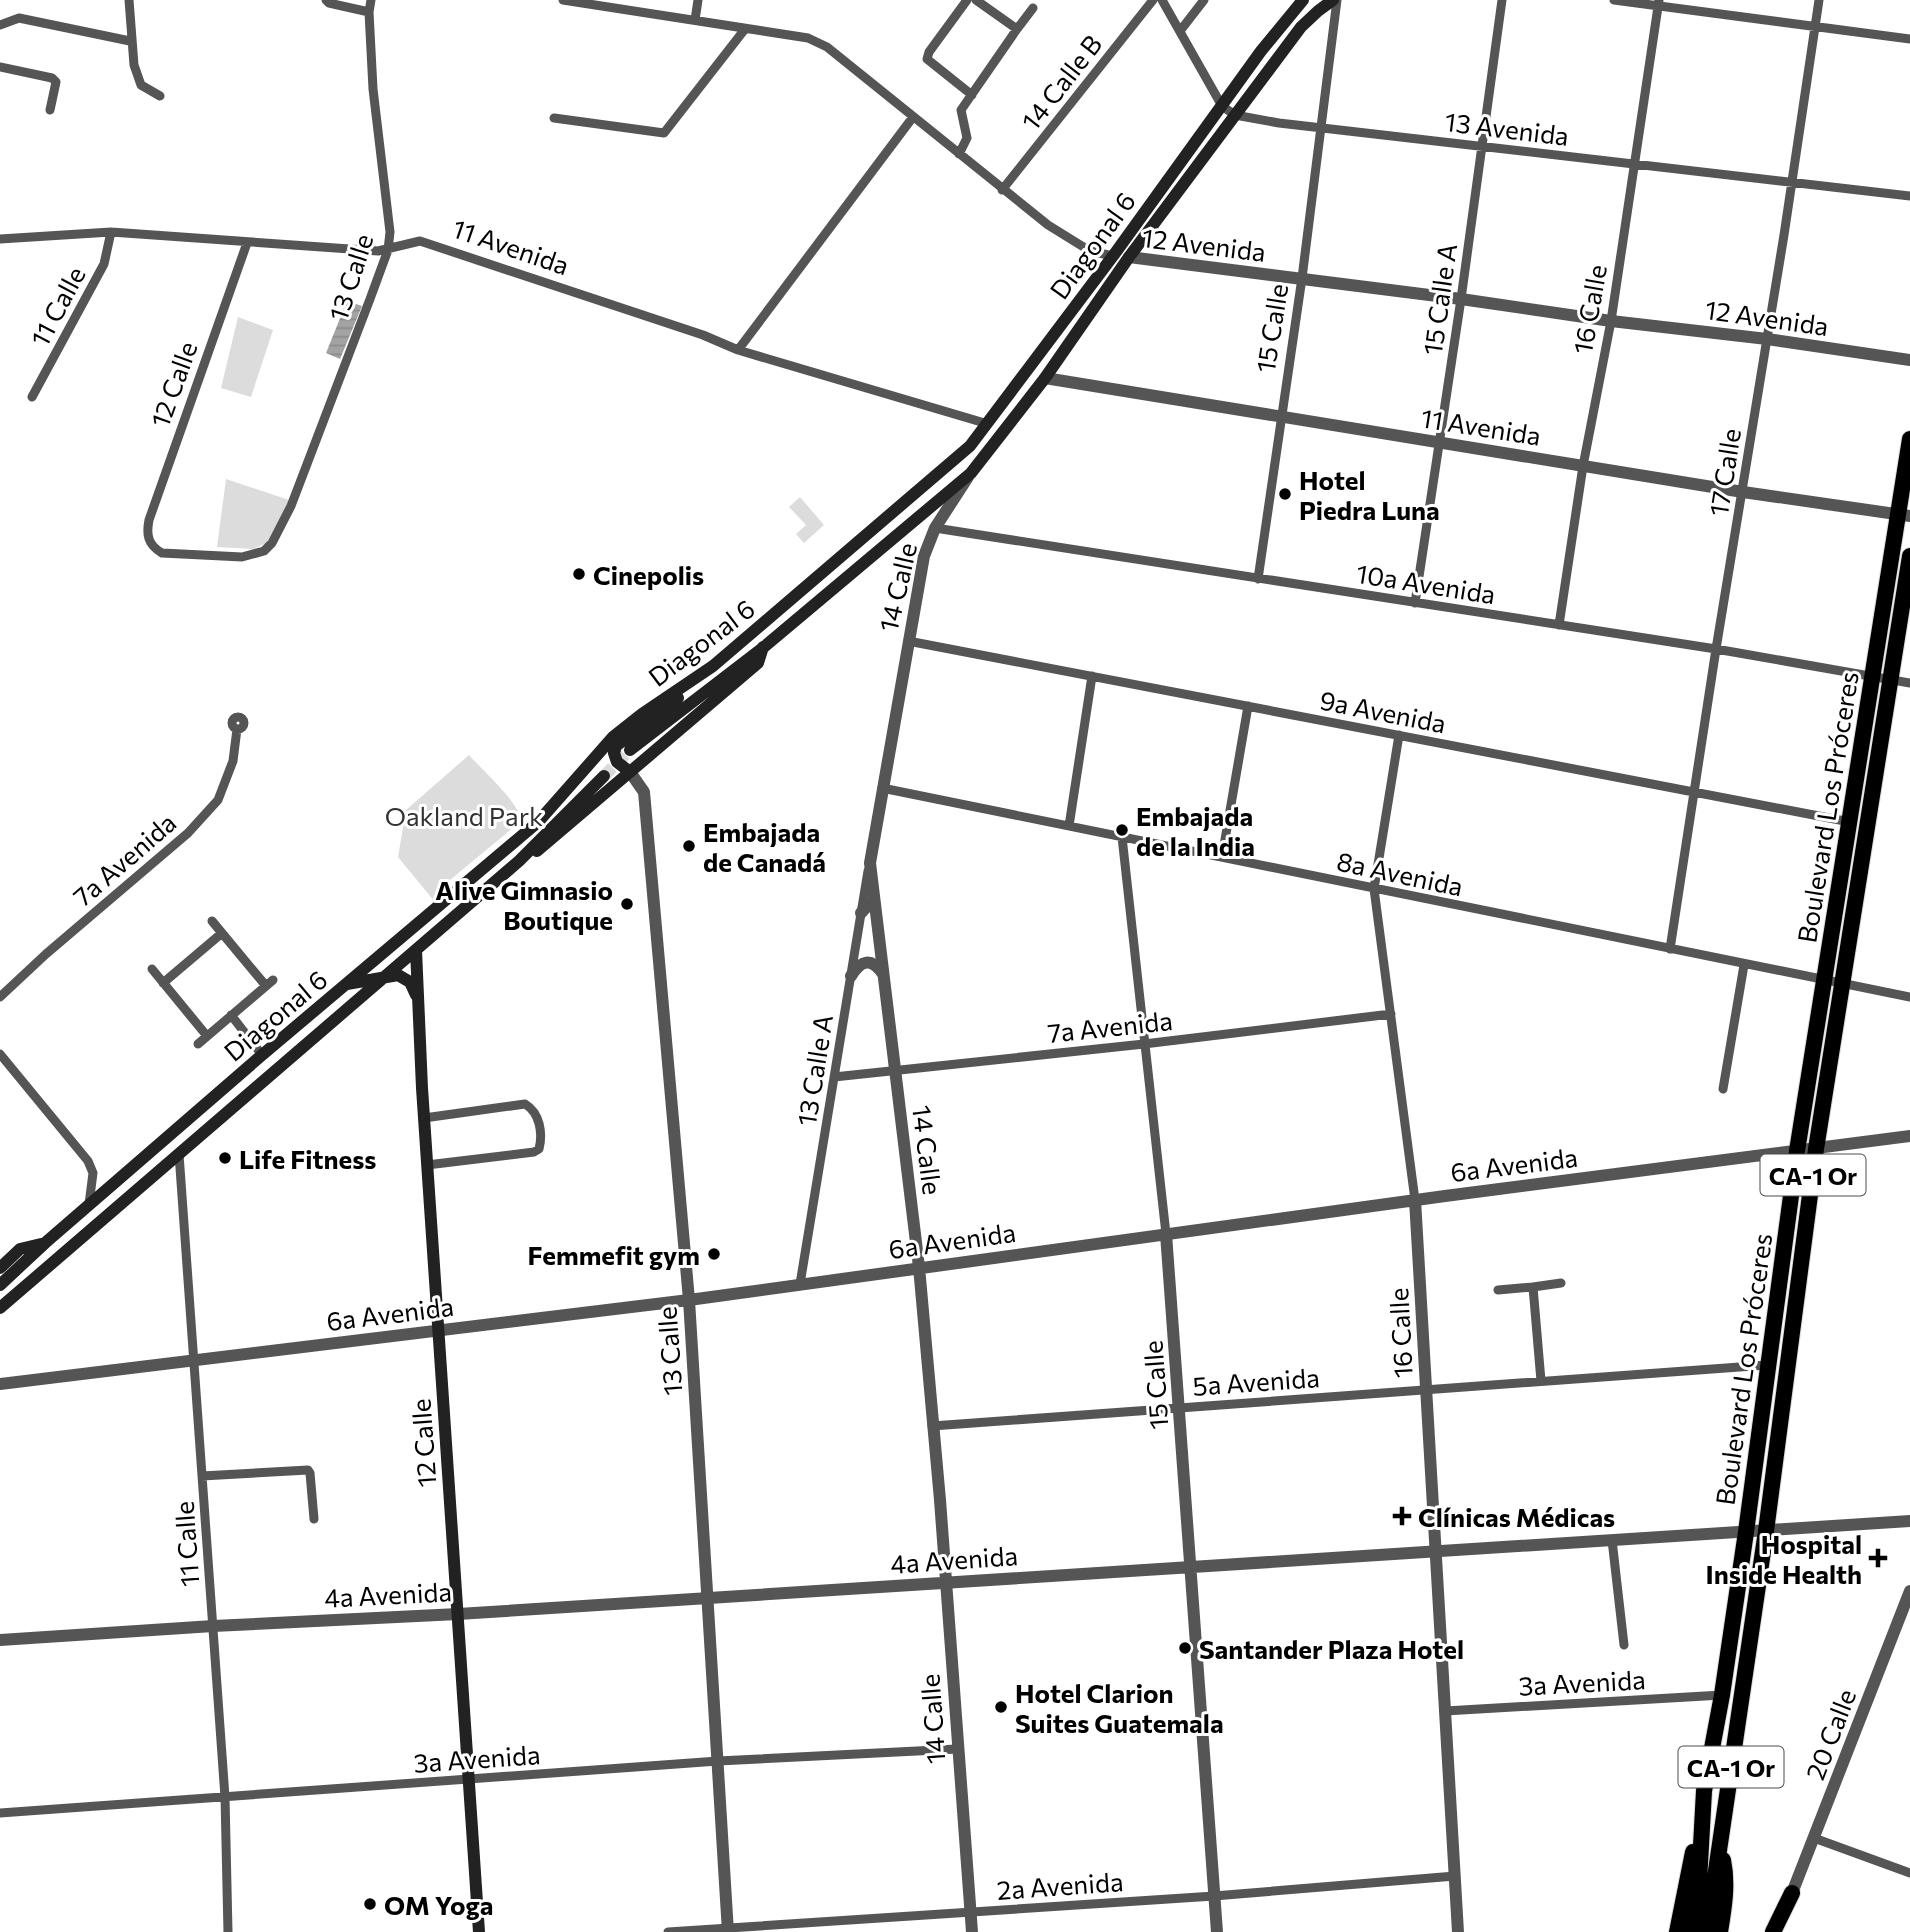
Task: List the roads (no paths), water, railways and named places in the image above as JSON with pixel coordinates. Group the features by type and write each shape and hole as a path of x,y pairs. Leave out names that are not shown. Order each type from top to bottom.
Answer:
{"highway":[{"name":"Boulevard Los Próceres","path":"1692,1932 1699,1882 1704,1791 1722,1695 1746,1532 1797,1151 1890,555 1904,516 1910,439"},
{"name":"Boulevard Los Próceres","path":"1707,1932 1766,1531 1816,1149 1910,556"},
{"path":"1677,1932 1704,1791"},
{"path":"1720,1932 1726,1872 1721,1847"},
{"path":"1773,1932 1792,1893"}],"main road":[{"name":"Diagonal 6","path":"0,1285 89,1204 535,824 613,737 642,714 697,678 970,446 1277,30 1303,0"},
{"name":"Diagonal 6","path":"630,750 764,647 971,473 1045,377 1129,257 1307,20 1335,0"},
{"name":"12 Avenida","path":"1112,256 1129,257"},
{"name":"Diagonal 6","path":"519,861 542,849 758,663 764,647"},
{"path":"630,772 617,762 614,753 616,746 693,688 697,678"},
{"name":"Diagonal 6","path":"0,1308 519,861 604,776"},
{"name":"12 Calle","path":"416,950 427,1165 479,1932"},
{"path":"346,984 398,975 410,982 418,998"},
{"path":"0,1268 20,1249 45,1243"}],"street":[{"path":"129,0 130,41 134,65 141,85 160,96"},
{"path":"326,0 369,12"},
{"name":"13 Calle","path":"264,551 272,543 291,506 388,250 389,211 373,89 369,12 371,0"},
{"name":"12 Avenida","path":"563,0 808,38 827,47 1048,225 1090,251 1112,256"},
{"path":"695,20 698,0"},
{"path":"967,0 929,52 927,59 972,95"},
{"path":"976,0 1017,29"},
{"name":"14 Calle B","path":"1002,190 1153,0"},
{"name":"13 Avenida","path":"1162,0 1222,106 1235,115 1279,123 1910,196"},
{"path":"1180,31 1204,0"},
{"name":"15 Calle","path":"1258,579 1302,278 1335,0"},
{"name":"15 Calle A","path":"1415,603 1461,299 1502,0"},
{"path":"1614,0 1658,3 1910,39"},
{"name":"17 Calle","path":"1670,950 1819,0"},
{"name":"16 Calle","path":"1559,625 1583,466 1611,321 1636,164 1658,3"},
{"path":"959,154 968,138 961,110 1033,8"},
{"path":"0,25 19,18 130,41"},
{"path":"554,118 664,133 745,29"},
{"path":"0,68 52,78 55,82 50,110"},
{"path":"738,350 914,117"},
{"name":"11 Avenida","path":"0,239 111,232 378,251 420,241 704,335 738,350 988,424"},
{"name":"11 Calle","path":"32,397 104,264 111,232"},
{"name":"12 Calle","path":"247,243 147,532 153,548 162,553 242,557 264,551"},
{"name":"12 Avenida","path":"1129,257 1767,339 1910,360"},
{"name":"11 Avenida","path":"1045,377 1904,516"},
{"name":"14 Calle","path":"971,473 935,528 924,556 870,863 919,1267 939,1491 972,1932"},
{"name":"10a Avenida","path":"935,528 1716,649 1910,683"},
{"name":"9a Avenida","path":"908,641 1850,822"},
{"path":"1069,826 1092,676"},
{"path":"1222,857 1248,706"},
{"name":"7a Avenida","path":"0,997 46,954 188,833 218,800 233,761 237,729"},
{"name":"16 Calle","path":"1399,736 1374,889 1415,1200 1458,1932"},
{"name":"13 Calle","path":"630,772 644,792 689,1300 728,1930"},
{"path":"617,784 632,782 644,792"},
{"name":"8a Avenida","path":"882,788 1910,997"},
{"name":"15 Calle","path":"1122,837 1166,1234 1217,1932"},
{"name":"13 Calle A","path":"800,1284 870,863"},
{"path":"861,913 869,904 875,908"},
{"path":"198,1044 270,983 212,921"},
{"path":"163,983 222,933"},
{"path":"851,976 857,966 865,962 872,963 883,974"},
{"path":"1723,1089 1744,965"},
{"path":"152,969 207,1036"},
{"name":"7a Avenida","path":"834,1077 1391,1014"},
{"path":"231,1015 262,1055"},
{"path":"0,1054 88,1161 93,1173 89,1204"},
{"path":"424,1118 525,1104 538,1118 541,1140 539,1149 534,1152 427,1165"},
{"name":"6a Avenida","path":"0,1384 689,1300 1415,1200 1910,1136"},
{"name":"11 Calle","path":"179,1154 225,1797 228,1932"},
{"path":"1498,1290 1561,1283"},
{"path":"1533,1287 1541,1381"},
{"name":"5a Avenida","path":"932,1426 1767,1365"},
{"path":"202,1476 308,1470 314,1519"},
{"name":"4a Avenida","path":"0,1640 458,1614 1910,1521"},
{"path":"1612,1541 1624,1645"},
{"name":"20 Calle","path":"1792,1893 1910,1591"},
{"name":"3a Avenida","path":"1445,1711 1722,1695"},
{"name":"3a Avenida","path":"0,1813 718,1761 957,1749"},
{"path":"1814,1838 1910,1873"},
{"name":"2a Avenida","path":"668,1932 1214,1896 1455,1876"}],"tunnel":[{"path":"604,776 630,750"}],"place":[{"name":"Hotel Piedra Luna","path":"1285,494"},
{"name":"Cinepolis","path":"579,574"},
{"name":"Embajada de la India","path":"1122,830"},
{"name":"Embajada de Canadá","path":"689,846"},
{"name":"Alive Gimnasio Boutique","path":"627,904"},
{"name":"Life Fitness","path":"225,1158"},
{"name":"Femmefit gym","path":"714,1254"},
{"name":"Clínicas Médicas","path":"1402,1516"},
{"name":"Hospital Inside Health","path":"1878,1558"},
{"name":"Santander Plaza Hotel","path":"1185,1648"},
{"name":"Hotel Clarion Suites Guatemala","path":"1001,1707"},
{"name":"OM Yoga","path":"370,1904"}],"park label":[{"name":"Oakland Park","path":"464,815"}]}
